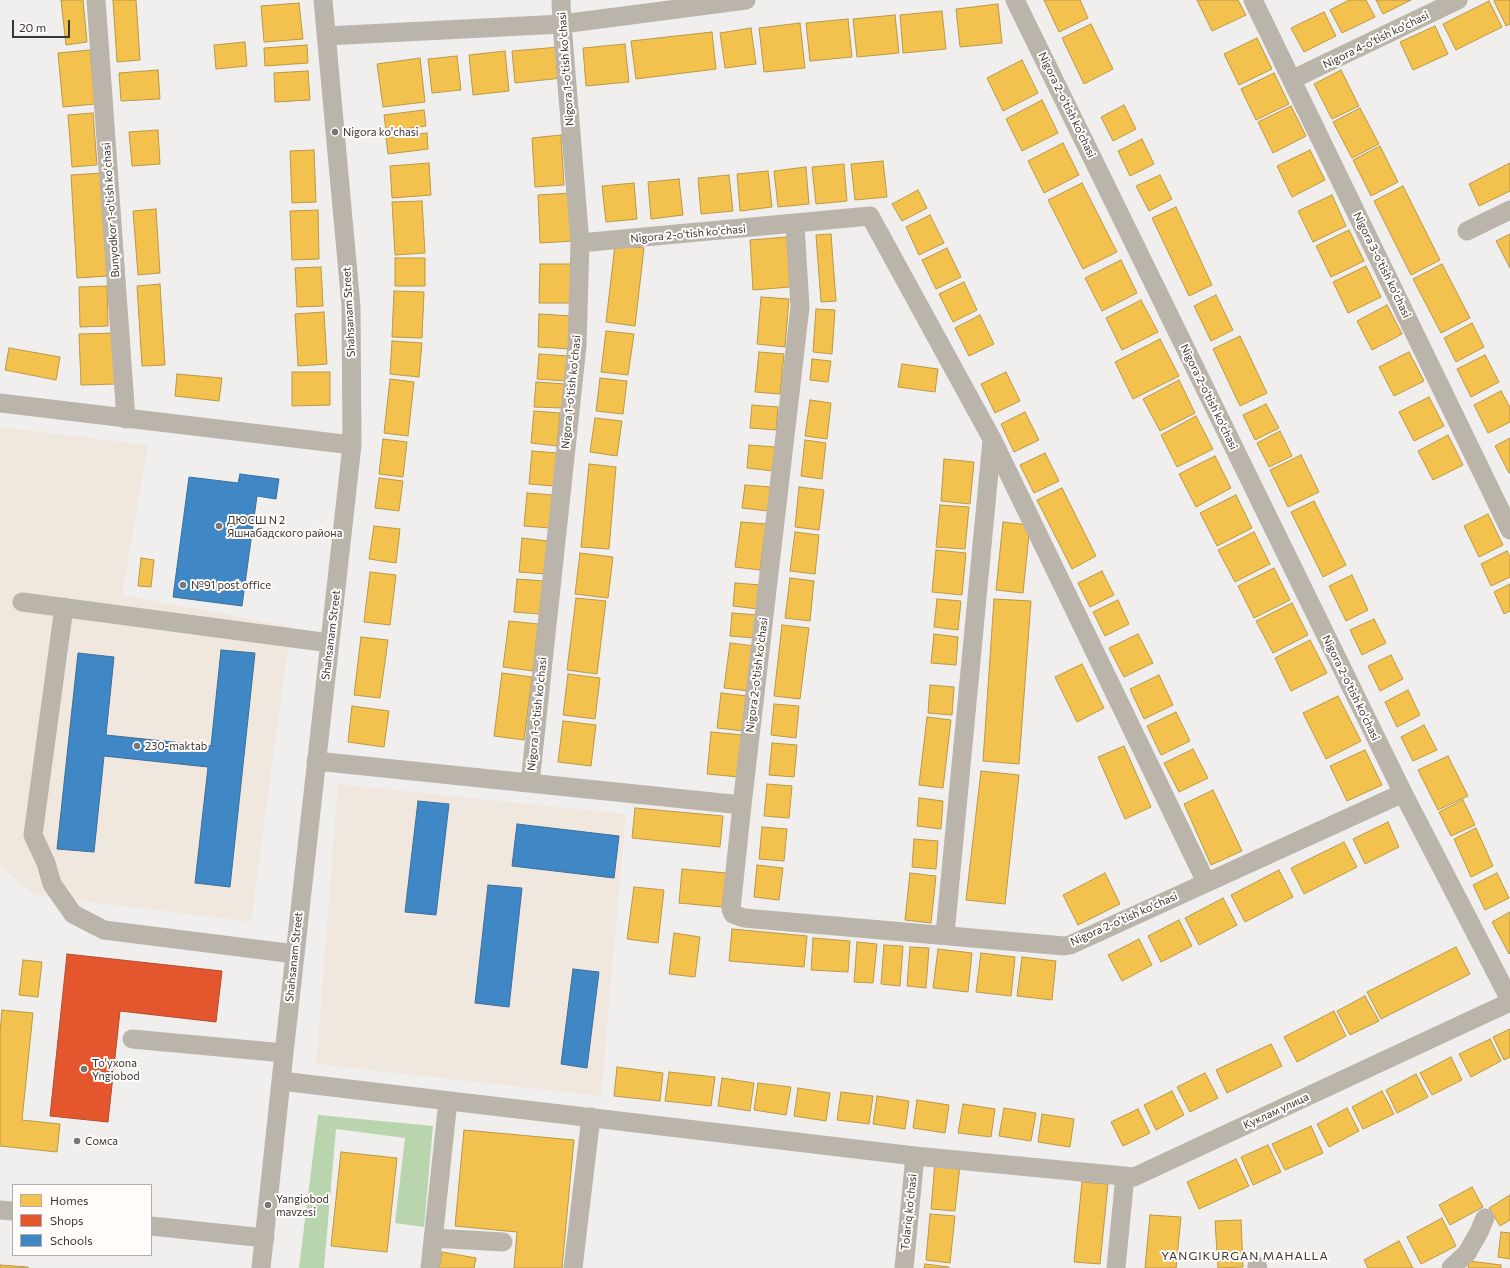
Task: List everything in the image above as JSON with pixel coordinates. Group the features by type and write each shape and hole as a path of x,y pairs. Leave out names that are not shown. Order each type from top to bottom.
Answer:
{"street":[{"name":"Bunyodkor 1-o'tish ko'chasi","path":"96,0 126,419"},
{"name":"Shahsanam Street","path":"262,1268 284,1053 352,446 351,306 324,0"},
{"name":"Nigora 1-o'tish ko'chasi","path":"530,783 577,346 580,243 561,0"},
{"path":"326,36 562,24 746,0"},
{"name":"Nigora 2-o'tish ko'chasi","path":"1015,0 1403,793 1510,1001"},
{"name":"Nigora 3-o'tish ko'chasi","path":"1253,0 1293,79 1510,530"},
{"name":"Nigora 4-o'tish ko'chasi","path":"1293,79 1458,0"},
{"path":"1467,231 1510,210"},
{"name":"Nigora 2-o'tish ko'chasi","path":"580,243 870,216 992,439 1206,882"},
{"name":"Nigora 2-o'tish ko'chasi","path":"795,224 800,307 742,805 731,909 733,914 744,918 945,934 1064,946 1070,945 1403,793"},
{"path":"0,403 352,446"},
{"path":"945,934 992,439"},
{"path":"22,602 330,643"},
{"path":"64,607 33,835 46,863 52,884 74,914 104,930 295,954"},
{"name":"Nigora 1-o'tish ko'chasi","path":"316,761 742,805"},
{"name":"Куклам улица","path":"281,1081 915,1156 1134,1177 1510,1001"},
{"path":"132,1039 284,1053"},
{"path":"430,1268 448,1101"},
{"path":"573,1268 591,1118"},
{"name":"Tolariq ko'chasi","path":"904,1268 915,1156"},
{"path":"1116,1268 1125,1176"},
{"path":"0,1210 12,1211"},
{"path":"1451,1268 1467,1253 1485,1218"},
{"path":"152,1226 264,1238"},
{"path":"433,1238 503,1242"}],"shaded area":[{"name":"230-maktab","path":"0,427 148,445 122,595 291,626 251,922 34,895 0,866"},
{"path":"338,784 626,814 601,1096 316,1064"}],"green space":[{"path":"318,1115 433,1126 424,1227 395,1223 405,1138 336,1129 324,1268 299,1268"}],"building: Homes":[{"path":"61,0 83,0 87,42 66,45"},
{"path":"113,0 136,0 140,60 117,62"},
{"path":"1044,0 1080,0 1088,18 1059,32"},
{"path":"1197,0 1238,0 1246,15 1212,31"},
{"path":"1349,0 1366,0 1375,17 1342,33 1330,10"},
{"path":"1376,0 1411,0 1383,14"},
{"path":"1510,0 1510,24 1506,26 1494,1"},
{"path":"1489,1 1502,27 1456,50 1443,24"},
{"path":"299,3 303,39 264,42 261,6"},
{"path":"998,4 1002,43 960,47 956,9"},
{"path":"942,11 946,49 903,53 900,15"},
{"path":"1324,12 1336,36 1304,52 1291,28"},
{"path":"895,15 899,53 857,57 853,19"},
{"path":"848,19 852,57 810,61 806,23"},
{"path":"800,23 805,68 764,72 759,28"},
{"path":"1091,24 1113,69 1084,84 1062,38"},
{"path":"1435,26 1448,54 1413,70 1400,42"},
{"path":"751,28 756,64 725,68 720,33"},
{"path":"712,32 716,69 636,79 631,41"},
{"path":"1257,38 1272,69 1239,85 1224,54"},
{"path":"245,42 247,66 216,69 214,45"},
{"path":"625,44 629,82 586,86 583,48"},
{"path":"307,45 308,63 265,66 264,48"},
{"path":"559,47 562,78 515,83 512,51"},
{"path":"90,50 95,104 63,107 58,53"},
{"path":"505,51 509,91 473,95 469,55"},
{"path":"457,56 461,90 432,93 428,59"},
{"path":"420,58 425,102 383,107 377,64"},
{"path":"1022,60 1038,93 1003,111 987,78"},
{"path":"158,70 160,99 121,101 119,73"},
{"path":"1341,70 1359,106 1332,119 1314,84"},
{"path":"308,71 310,100 275,102 274,73"},
{"path":"1274,73 1289,104 1256,120 1241,89"},
{"path":"1042,100 1058,133 1022,151 1006,119"},
{"path":"1124,105 1136,129 1113,141 1101,117"},
{"path":"1291,106 1306,136 1273,153 1258,122"},
{"path":"1360,108 1379,144 1352,158 1333,122"},
{"path":"424,110 426,126 386,131 384,115"},
{"path":"93,113 97,165 72,167 68,115"},
{"path":"158,130 160,164 132,166 129,132"},
{"path":"427,133 428,149 388,154 386,138"},
{"path":"561,135 564,185 535,187 532,138"},
{"path":"1142,139 1154,164 1130,176 1118,151"},
{"path":"1063,143 1079,175 1044,193 1028,161"},
{"path":"1380,146 1398,182 1371,196 1353,160"},
{"path":"314,150 316,202 292,203 290,151"},
{"path":"1310,150 1325,180 1292,197 1277,166"},
{"path":"883,161 887,197 855,200 851,164"},
{"path":"429,163 431,195 392,198 390,166"},
{"path":"1510,163 1510,191 1479,206 1469,184"},
{"path":"844,164 847,201 816,204 812,167"},
{"path":"806,167 809,204 778,207 774,171"},
{"path":"768,171 772,207 740,211 737,174"},
{"path":"102,173 108,276 77,278 71,175"},
{"path":"729,175 733,211 701,214 698,178"},
{"path":"1160,175 1172,199 1149,211 1136,186"},
{"path":"679,179 683,215 651,219 648,182"},
{"path":"634,183 637,219 606,222 602,186"},
{"path":"1082,183 1117,252 1083,269 1048,200"},
{"path":"1403,186 1440,260 1411,275 1374,201"},
{"path":"918,190 927,208 902,221 892,204"},
{"path":"572,193 574,241 540,243 538,195"},
{"path":"1332,195 1346,226 1313,242 1298,211"},
{"path":"422,201 425,253 395,255 392,202"},
{"path":"1176,207 1212,285 1189,296 1152,218"},
{"path":"156,209 160,273 138,275 133,211"},
{"path":"318,210 319,259 292,260 290,211"},
{"path":"930,215 944,243 919,255 906,227"},
{"path":"1349,230 1364,261 1331,277 1316,246"},
{"path":"831,234 836,301 821,302 816,235"},
{"path":"1510,234 1510,268 1496,241"},
{"path":"787,237 790,287 753,290 750,240"},
{"path":"615,245 644,248 635,326 606,322"},
{"path":"947,248 961,277 936,289 922,260"},
{"path":"395,258 425,258 425,286 395,286"},
{"path":"1121,260 1137,293 1102,311 1085,278"},
{"path":"540,264 574,264 574,303 539,303"},
{"path":"1442,264 1470,318 1441,333 1413,279"},
{"path":"1366,266 1381,297 1348,313 1333,282"},
{"path":"321,267 323,306 297,307 295,268"},
{"path":"964,282 977,310 953,322 939,294"},
{"path":"160,284 165,365 142,366 137,286"},
{"path":"107,286 108,326 80,327 79,287"},
{"path":"394,291 424,292 422,338 392,337"},
{"path":"1216,295 1233,330 1211,341 1194,306"},
{"path":"761,297 789,299 785,347 757,344"},
{"path":"1141,300 1158,332 1122,350 1106,318"},
{"path":"1387,305 1402,334 1372,350 1357,321"},
{"path":"816,309 835,310 832,354 813,352"},
{"path":"324,312 327,364 298,366 295,314"},
{"path":"539,314 572,316 570,349 538,347"},
{"path":"980,315 994,344 969,356 955,328"},
{"path":"1472,323 1484,347 1456,362 1444,338"},
{"path":"606,331 634,334 628,375 601,372"},
{"path":"114,333 116,384 81,385 79,334"},
{"path":"1240,336 1267,393 1240,406 1213,349"},
{"path":"1160,339 1179,376 1133,399 1115,362"},
{"path":"392,341 422,343 419,377 390,374"},
{"path":"9,348 60,357 56,380 5,370"},
{"path":"759,352 784,354 780,394 755,392"},
{"path":"1409,352 1424,381 1394,396 1379,367"},
{"path":"539,354 568,356 566,381 537,379"},
{"path":"1485,355 1499,382 1471,397 1457,369"},
{"path":"812,359 831,361 828,382 810,380"},
{"path":"902,364 938,369 935,392 898,387"},
{"path":"292,372 330,372 330,405 292,406"},
{"path":"1006,372 1020,401 995,413 981,384"},
{"path":"177,374 222,378 219,401 175,396"},
{"path":"600,378 627,381 623,414 596,411"},
{"path":"390,379 414,382 408,436 384,433"},
{"path":"1179,380 1195,413 1160,431 1143,399"},
{"path":"536,382 565,384 564,408 534,407"},
{"path":"1501,391 1510,407 1510,422 1488,433 1474,405"},
{"path":"1429,397 1444,426 1414,441 1399,412"},
{"path":"810,400 831,403 827,439 805,436"},
{"path":"1266,404 1279,428 1255,440 1243,415"},
{"path":"752,405 778,407 776,430 750,428"},
{"path":"534,411 560,413 557,446 531,443"},
{"path":"1025,412 1039,440 1014,452 1001,424"},
{"path":"1196,416 1213,449 1177,467 1161,435"},
{"path":"595,418 622,421 617,456 590,452"},
{"path":"1280,431 1292,456 1269,467 1257,443"},
{"path":"1448,435 1463,465 1433,480 1418,451"},
{"path":"1510,438 1510,473 1509,473 1495,446"},
{"path":"383,439 407,442 403,477 379,474"},
{"path":"805,440 826,443 822,479 801,476"},
{"path":"749,445 775,447 773,471 747,468"},
{"path":"532,451 558,453 555,486 529,484"},
{"path":"1045,453 1059,481 1034,493 1020,465"},
{"path":"1301,455 1319,492 1288,507 1270,470"},
{"path":"1215,456 1231,488 1196,507 1179,474"},
{"path":"944,459 974,462 970,504 941,501"},
{"path":"589,464 616,467 609,549 581,547"},
{"path":"379,478 403,481 399,511 375,508"},
{"path":"745,485 771,487 768,511 742,508"},
{"path":"799,487 824,490 819,530 795,527"},
{"path":"1062,488 1096,556 1072,569 1037,500"},
{"path":"527,493 553,495 550,528 524,526"},
{"path":"1236,495 1252,528 1217,546 1200,513"},
{"path":"1314,501 1346,565 1323,577 1291,512"},
{"path":"940,505 969,507 965,549 936,547"},
{"path":"1488,514 1503,545 1479,557 1464,526"},
{"path":"741,522 766,524 760,570 735,567"},
{"path":"1003,522 1030,525 1023,593 996,590"},
{"path":"374,526 400,529 396,563 369,559"},
{"path":"795,532 819,535 815,574 790,571"},
{"path":"1254,532 1270,564 1235,582 1218,550"},
{"path":"522,538 548,541 545,574 519,572"},
{"path":"936,550 966,553 962,595 932,592"},
{"path":"1507,551 1510,557 1510,577 1491,586 1481,564"},
{"path":"580,553 613,557 608,598 575,594"},
{"path":"141,558 154,560 151,587 138,586"},
{"path":"1274,568 1290,600 1254,618 1238,586"},
{"path":"1102,571 1114,595 1090,607 1078,583"},
{"path":"370,572 396,575 390,625 364,622"},
{"path":"1352,575 1368,610 1346,621 1329,586"},
{"path":"790,578 814,581 810,621 785,618"},
{"path":"517,579 543,581 540,614 514,612"},
{"path":"735,583 761,585 758,609 733,606"},
{"path":"1510,584 1510,611 1504,614 1494,592"},
{"path":"576,598 606,601 597,674 567,670"},
{"path":"937,599 961,601 958,630 934,627"},
{"path":"994,599 1031,601 1019,764 983,761"},
{"path":"1118,600 1129,624 1105,636 1093,612"},
{"path":"1292,603 1308,635 1273,653 1256,621"},
{"path":"732,613 758,615 756,638 730,636"},
{"path":"1374,619 1386,643 1362,655 1350,630"},
{"path":"509,621 538,624 533,671 503,667"},
{"path":"782,625 809,628 800,699 774,696"},
{"path":"934,634 958,637 956,665 931,663"},
{"path":"1138,634 1153,663 1124,677 1109,648"},
{"path":"361,637 388,640 380,698 354,695"},
{"path":"1310,640 1327,673 1291,691 1275,658"},
{"path":"730,643 755,646 749,691 724,688"},
{"path":"1391,655 1403,679 1380,691 1368,666"},
{"path":"1082,664 1104,708 1077,722 1055,677"},
{"path":"502,673 532,677 524,740 494,736"},
{"path":"568,674 600,678 595,719 563,715"},
{"path":"1159,675 1173,705 1144,719 1130,689"},
{"path":"930,685 954,687 952,715 928,713"},
{"path":"1408,690 1420,715 1397,727 1385,702"},
{"path":"721,693 748,696 744,731 717,728"},
{"path":"1338,696 1361,741 1326,759 1303,713"},
{"path":"774,704 799,706 796,738 771,735"},
{"path":"352,706 389,711 384,747 348,742"},
{"path":"1176,712 1190,741 1161,755 1147,726"},
{"path":"927,717 951,720 943,788 919,785"},
{"path":"563,721 596,725 591,766 558,762"},
{"path":"1424,725 1437,750 1413,761 1401,737"},
{"path":"711,732 743,735 739,777 707,774"},
{"path":"772,743 797,745 794,777 769,775"},
{"path":"1124,746 1151,807 1125,819 1098,757"},
{"path":"1193,749 1208,778 1179,792 1164,763"},
{"path":"1365,750 1382,785 1347,801 1330,766"},
{"path":"1448,756 1468,796 1438,810 1418,770"},
{"path":"981,771 1019,775 1005,904 966,900"},
{"path":"767,784 792,786 789,818 764,816"},
{"path":"1213,790 1242,851 1211,865 1184,804"},
{"path":"919,798 943,801 941,829 917,826"},
{"path":"1463,800 1475,825 1451,836 1439,812"},
{"path":"635,808 723,816 720,847 632,838"},
{"path":"1388,822 1399,847 1365,864 1353,839"},
{"path":"762,827 787,829 784,861 759,859"},
{"path":"1476,828 1493,866 1471,877 1454,839"},
{"path":"914,839 938,841 936,869 912,867"},
{"path":"1344,842 1357,867 1304,894 1291,868"},
{"path":"757,865 783,868 779,900 754,897"},
{"path":"682,869 726,873 722,907 679,903"},
{"path":"1279,870 1293,897 1245,922 1231,895"},
{"path":"910,873 936,876 931,923 905,920"},
{"path":"1105,873 1120,904 1078,925 1063,895"},
{"path":"1497,873 1509,898 1485,910 1473,885"},
{"path":"634,887 664,890 658,943 627,939"},
{"path":"1223,898 1237,925 1199,945 1185,918"},
{"path":"1510,912 1510,953 1509,954 1492,922"},
{"path":"1179,920 1192,946 1161,962 1148,936"},
{"path":"732,929 807,936 804,967 729,961"},
{"path":"674,933 700,937 695,977 669,974"},
{"path":"813,938 850,941 848,972 811,970"},
{"path":"1139,939 1152,965 1122,981 1108,955"},
{"path":"857,942 877,944 873,983 854,982"},
{"path":"884,945 903,946 900,986 881,984"},
{"path":"910,947 929,948 926,988 907,986"},
{"path":"1456,947 1470,974 1381,1019 1367,992"},
{"path":"938,949 972,953 968,992 933,988"},
{"path":"981,953 1015,957 1011,996 976,992"},
{"path":"1022,957 1056,961 1052,1000 1017,996"},
{"path":"23,960 42,962 38,997 19,995"},
{"path":"1365,996 1379,1021 1350,1035 1337,1011"},
{"path":"2,1010 33,1013 22,1120 60,1124 57,1152 0,1146 0,1032"},
{"path":"1334,1011 1346,1036 1297,1062 1284,1037"},
{"path":"1510,1029 1510,1057 1504,1060 1493,1037"},
{"path":"1490,1039 1501,1061 1471,1077 1459,1054"},
{"path":"1271,1044 1282,1066 1227,1093 1216,1070"},
{"path":"1451,1057 1462,1080 1432,1095 1420,1073"},
{"path":"617,1067 663,1073 660,1101 614,1096"},
{"path":"669,1072 715,1077 711,1106 665,1101"},
{"path":"1205,1073 1218,1098 1190,1112 1177,1087"},
{"path":"1416,1074 1428,1097 1397,1113 1386,1090"},
{"path":"722,1078 754,1083 750,1111 718,1106"},
{"path":"758,1083 791,1087 786,1115 754,1110"},
{"path":"798,1088 830,1093 826,1121 794,1116"},
{"path":"1172,1091 1184,1115 1156,1130 1144,1105"},
{"path":"1382,1091 1394,1114 1363,1129 1352,1107"},
{"path":"841,1092 873,1096 869,1124 837,1120"},
{"path":"877,1096 909,1101 905,1129 873,1124"},
{"path":"917,1100 949,1105 945,1133 913,1128"},
{"path":"963,1104 995,1109 991,1137 958,1133"},
{"path":"1004,1108 1036,1113 1031,1141 999,1136"},
{"path":"1347,1108 1359,1131 1329,1147 1317,1124"},
{"path":"1138,1109 1150,1133 1123,1146 1111,1122"},
{"path":"1042,1114 1074,1119 1070,1147 1038,1142"},
{"path":"1311,1126 1323,1153 1285,1170 1272,1144"},
{"path":"464,1130 574,1140 562,1268 514,1268 517,1232 455,1226"},
{"path":"1268,1145 1281,1172 1253,1185 1241,1157"},
{"path":"341,1152 397,1158 387,1252 331,1246"},
{"path":"1236,1159 1249,1186 1199,1209 1187,1182"},
{"path":"935,1162 960,1165 955,1211 931,1209"},
{"path":"1082,1182 1108,1184 1100,1264 1074,1262"},
{"path":"1472,1187 1483,1207 1450,1225 1439,1205"},
{"path":"1510,1195 1510,1220 1500,1226 1489,1208"},
{"path":"930,1214 955,1216 950,1263 926,1260"},
{"path":"1150,1215 1181,1217 1176,1268 1145,1268"},
{"path":"1442,1218 1456,1246 1421,1264 1407,1237"},
{"path":"1241,1220 1243,1267 1218,1268 1215,1221"},
{"path":"1501,1232 1510,1233 1510,1259 1498,1257"},
{"path":"1399,1241 1413,1268 1368,1268 1364,1260"},
{"path":"442,1252 476,1258 474,1268 439,1268"},
{"path":"1469,1261 1501,1265 1501,1268 1468,1268"},
{"path":"925,1264 949,1267 949,1268 924,1268"},
{"path":"0,1265 28,1267 28,1268 0,1268"}],"building: Shops":[{"name":"To'yxona Yngiobod","path":"67,954 222,971 216,1022 120,1011 108,1122 50,1116"}],"building: Schools":[{"path":"240,474 279,479 276,499 257,496 242,606 173,597 189,477 238,483"},
{"path":"221,650 255,653 230,887 195,883 208,767 104,756 94,852 57,849 78,653 114,657 106,735 211,746"},
{"path":"418,801 449,804 436,915 405,912"},
{"path":"517,824 619,836 614,878 512,866"},
{"path":"488,885 522,888 509,1007 475,1003"},
{"path":"573,969 599,972 587,1068 561,1064"}],"place":[{"name":"Nigora ko'chasi","path":"335,132"},
{"name":"ДЮСШ N 2 Яшнабадского района","path":"219,526"},
{"name":"№91 post office","path":"183,585"},
{"name":"230-maktab","path":"137,746"},
{"name":"To'yxona Yngiobod","path":"84,1069"},
{"name":"Сомса","path":"77,1141"},
{"name":"Yangiobod mavzesi","path":"268,1205"}],"district":[{"name":"YANGIKURGAN MAHALLA","path":"1245,1256"}]}
